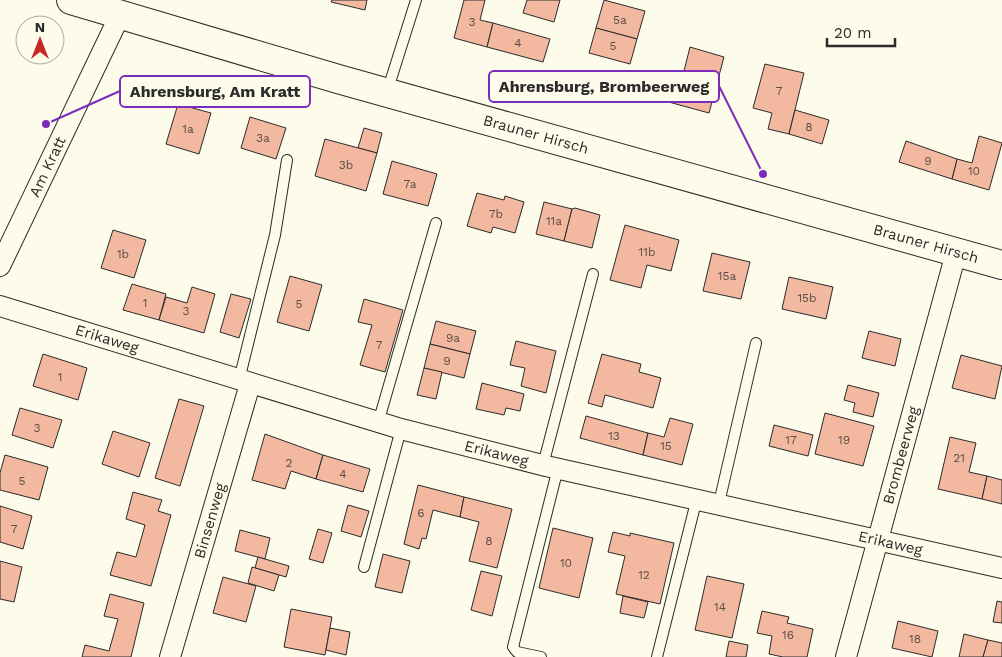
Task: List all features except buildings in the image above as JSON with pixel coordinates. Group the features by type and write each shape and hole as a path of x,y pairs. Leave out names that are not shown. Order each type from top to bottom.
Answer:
{"street":[{"name":"Brauner Hirsch","path":"87,2 120,14 386,93 751,193 956,254 1002,265"},
{"name":"Am Kratt","path":"0,266 120,14"},
{"name":"Brombeerweg","path":"846,657 876,538 956,254"},
{"name":"Erikaweg","path":"0,306 401,429 550,466 876,538 1002,568"},
{"name":"Binsenweg","path":"170,657 245,382"}],"lane":[{"path":"386,93 416,0"},
{"path":"245,382 275,235 287,160"},
{"path":"378,422 436,223"},
{"path":"541,657 517,652 513,647 550,466 593,274"},
{"path":"719,503 756,342"},
{"path":"364,567 401,429"},
{"path":"657,657 697,498"}],"place":[{"name":"Ahrensburg, Am Kratt","path":"46,124"},
{"name":"Ahrensburg, Brombeerweg","path":"763,174"}]}
